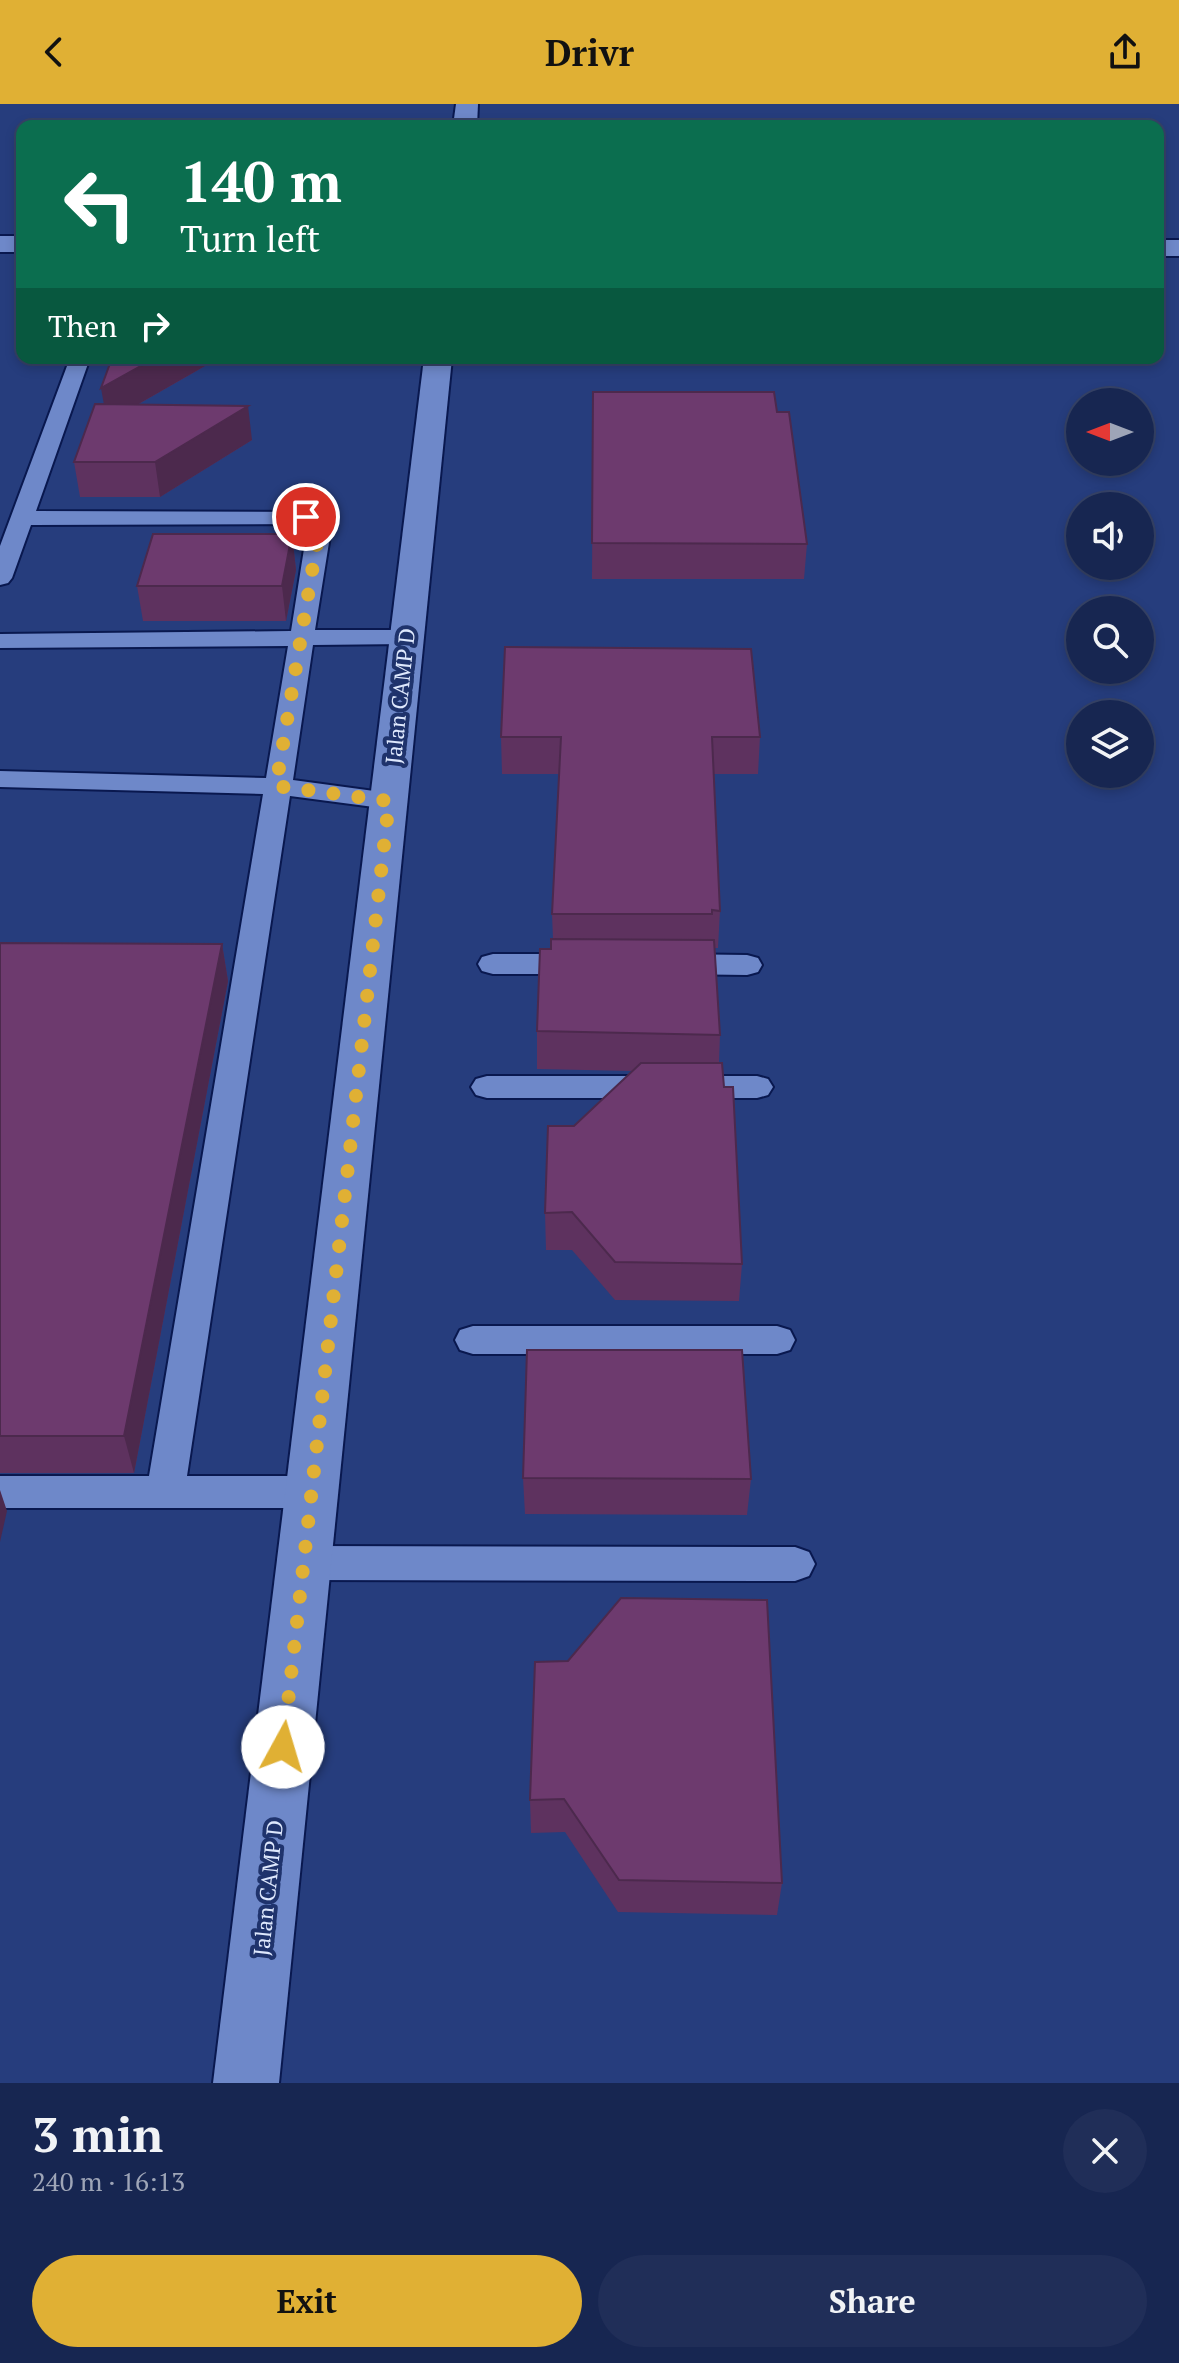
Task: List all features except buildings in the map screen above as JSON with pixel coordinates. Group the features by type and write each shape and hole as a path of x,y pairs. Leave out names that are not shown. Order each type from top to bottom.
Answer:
{"street":[{"name":"Jalan CAMP D","path":"246,2083 437,364"}],"lane":[{"path":"0,578 78,364"},
{"path":"22,518 306,517 317,522 319,530 165,1492"},
{"path":"0,641 407,637"},
{"path":"0,779 276,786 389,801"},
{"path":"493,964 604,964"},
{"path":"636,964 747,965"},
{"path":"487,1087 757,1087"},
{"path":"473,1340 777,1340"},
{"path":"0,1492 312,1492"},
{"path":"304,1563 795,1564"}],"shaded area":[{"path":"0,104 1179,104 1179,2083 0,2083"}],"route":[{"path":"283,1747 389,801 276,786 319,530 317,522 306,517"}]}
